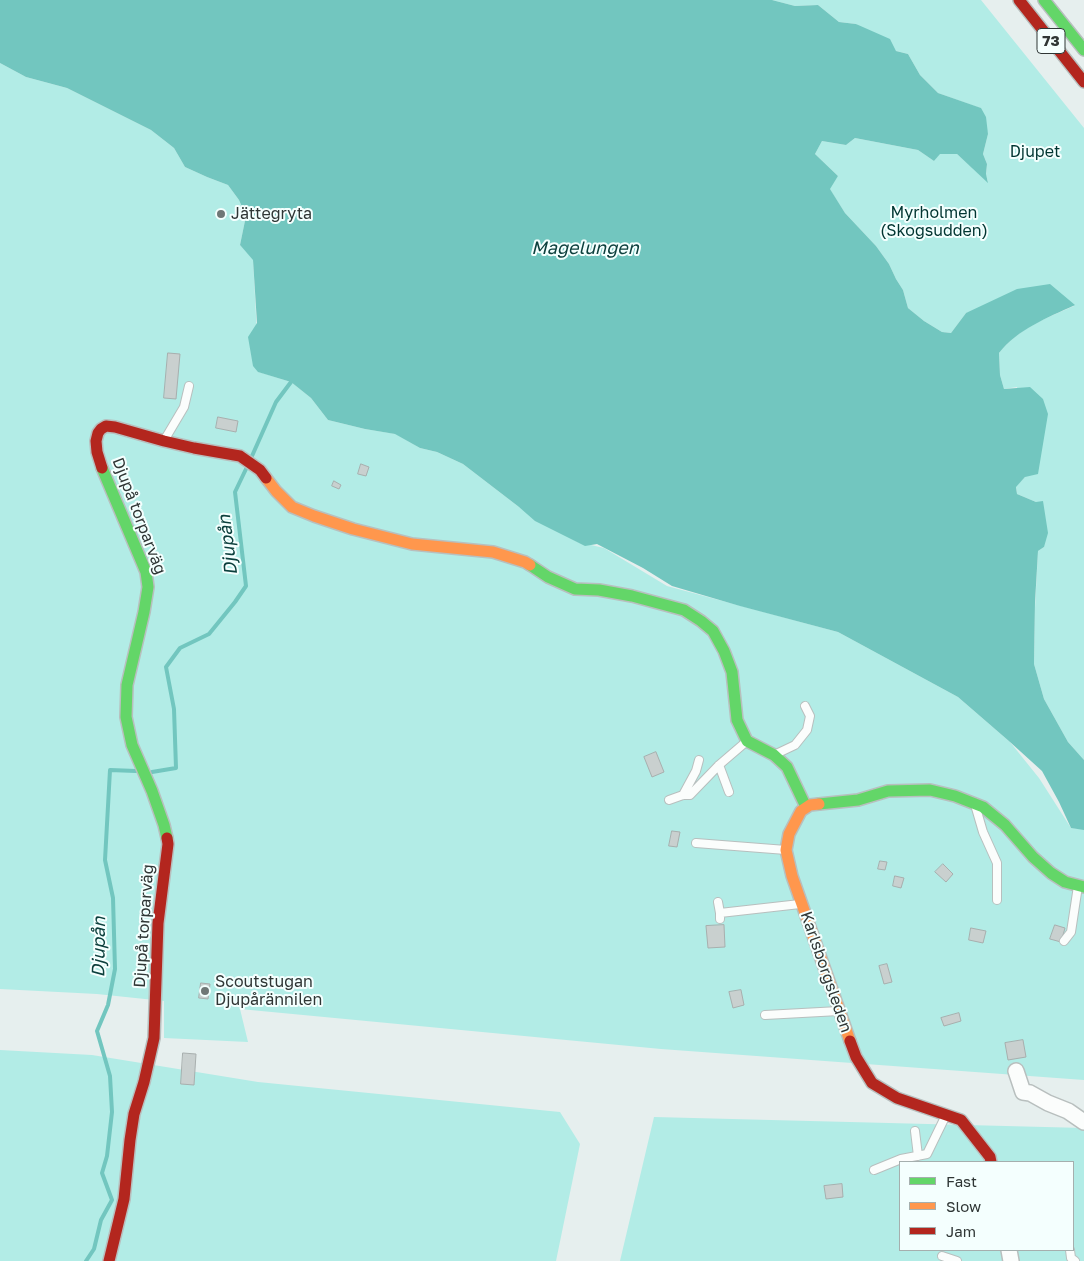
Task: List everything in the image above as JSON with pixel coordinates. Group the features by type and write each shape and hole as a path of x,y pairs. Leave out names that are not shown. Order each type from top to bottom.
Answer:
{"main road":[{"name":"73","path":"1019,0 1084,82"},
{"name":"73","path":"1044,0 1084,50"},
{"name":"Djupå torparväg","path":"110,1261 124,1198 134,1114 144,1082 154,1038 158,923 168,844 164,825 152,791 132,745 126,717 128,685 148,587 146,572 103,472 96,441 100,428 115,426 164,441 240,456 260,470 276,491 292,506 314,516 345,526 412,544 493,552 525,562 548,577 575,589 600,590 632,596 684,610 713,631 724,651 732,672 737,720 747,741"},
{"path":"747,741 774,755 787,767 806,807"},
{"path":"786,850 789,834 801,811 810,805 858,800 888,791 930,790 954,796 983,807 1006,825 1033,857 1050,873 1065,882 1081,886"},
{"name":"Karlsborgsleden","path":"786,850 792,876 839,1011 856,1057 872,1083 897,1098 961,1120 990,1157 991,1161"}],"street":[{"path":"1016,1071 1023,1092 1030,1093 1068,1111 1084,1122"}],"lane":[{"path":"164,441 184,407 189,386"},
{"path":"774,755 795,746 807,730 810,716 805,706"},
{"path":"669,800 683,795 690,795 719,765 747,741"},
{"path":"683,795 696,771 699,760"},
{"path":"719,765 729,792"},
{"path":"975,804 983,832 997,862 998,900"},
{"path":"696,843 786,850"},
{"path":"1064,941 1071,932 1081,886"},
{"path":"718,902 720,916 802,904"},
{"path":"765,1014 839,1011"},
{"path":"874,1170 901,1159 927,1154 946,1115"},
{"path":"915,1131 918,1156"},
{"path":"942,1256 957,1261"}],"green space":[{"path":"772,0 981,0 1084,128 1084,760 1068,742 1044,699 1034,664 1038,551 1044,547 1036,502 1017,494 1016,486 1025,477 1017,387 1004,389 1000,375 999,353 1024,330 1074,306 966,313 951,333 942,332 908,308 903,290 889,264 876,246 845,213 829,188 838,176 815,154 822,141 846,145 855,138 918,150 934,161 940,153 957,154 988,182 986,175 987,164 983,154 988,134 980,108 938,93 920,75 908,54 896,51 856,24 839,22 818,5 795,6"},
{"path":"0,63 26,77 67,88 151,130 174,148 185,167 228,185 239,200 246,216 240,245 253,259 259,372 291,382 311,398 328,420 396,434 420,448 437,452 463,464 519,507 578,542 604,548 667,586 838,632 958,697 1010,742 1039,778 1071,828 1084,829 1084,1080 661,1049 240,1009 248,1042 164,1038 164,1001 97,994 0,989"},
{"path":"0,1050 92,1055 258,1082 560,1112 580,1144 556,1261 0,1261"},
{"path":"654,1117 1084,1128 1084,1261 620,1261"}],"water":[{"name":"Magelungen","path":"0,0 772,0 795,6 818,5 839,22 856,24 890,39 896,51 908,54 920,75 938,93 981,108 986,117 988,134 983,154 987,164 986,174 988,183 957,154 940,154 934,161 918,150 855,138 846,145 822,141 815,154 838,176 830,189 845,213 876,246 889,264 903,290 908,308 942,332 951,333 966,313 1017,289 1050,284 1075,305 1024,331 999,353 1000,375 1004,389 1030,387 1043,399 1048,414 1038,474 1025,477 1016,487 1017,494 1036,502 1043,501 1048,533 1044,547 1038,551 1034,664 1044,699 1068,742 1084,760 1084,830 1071,828 1042,771 958,697 838,632 672,586 643,568 597,544 585,546 535,521 463,464 437,452 420,448 395,434 328,420 311,398 291,382 258,372 253,366 248,337 257,323 253,260 240,245 246,216 239,200 228,185 185,167 174,148 151,130 67,88 26,77 0,63"}],"building":[{"path":"168,353 180,354 176,399 164,398"},
{"path":"218,417 238,421 236,432 216,428"},
{"path":"361,464 369,467 366,476 358,474"},
{"path":"334,481 341,485 339,489 332,486"},
{"path":"656,752 664,772 652,777 644,757"},
{"path":"672,831 680,832 677,847 669,846"},
{"path":"880,861 887,862 885,870 878,869"},
{"path":"943,864 953,874 946,882 935,872"},
{"path":"895,876 904,878 901,888 893,886"},
{"path":"724,925 725,947 708,948 706,926"},
{"path":"1055,925 1065,928 1061,942 1050,939"},
{"path":"971,928 986,931 983,943 969,940"},
{"path":"887,964 892,982 884,984 879,966"},
{"name":"Scoutstugan Djupårännilen","path":"201,983 210,984 208,999 199,998"},
{"path":"741,990 744,1005 733,1008 729,992"},
{"path":"959,1013 961,1021 944,1026 941,1018"},
{"path":"1023,1040 1026,1057 1008,1060 1005,1043"},
{"path":"183,1053 196,1054 194,1085 181,1084"},
{"path":"842,1184 843,1197 826,1199 824,1186"}],"waterway":[{"name":"Djupån","path":"252,456 276,402 291,382"},
{"name":"Djupån","path":"152,772 176,768 174,709 166,667 180,648 209,634 246,586 235,492 246,469"},
{"name":"Djupån","path":"86,1261 94,1249 101,1220 112,1200 102,1173 107,1156 112,1112 110,1076 97,1031 108,1005 115,969 113,898 105,860 110,770 136,771"}],"traffic: fast":[{"path":"1044,0 1084,50"},
{"path":"102,468 146,572 148,587 127,685 126,717 132,745 152,791 167,838"},
{"path":"530,565 548,577 575,589 599,590 632,596 684,610 713,631 724,651 732,672 737,720 747,741 774,755 787,767 806,807"},
{"path":"819,804 858,800 888,791 930,790 955,796 983,807 1005,825 1033,857 1051,873 1065,882 1084,887"}],"traffic: slow":[{"path":"266,478 292,507 353,529 412,544 493,552 530,565"},
{"path":"819,804 810,805 801,811 789,834 786,850 792,876 850,1041"}],"traffic: jam":[{"path":"1019,0 1084,82"},
{"path":"102,468 96,441 98,433 106,426 194,448 240,456 260,470 266,478"},
{"path":"109,1261 124,1199 134,1114 144,1082 154,1038 158,923 168,844 167,838"},
{"path":"850,1041 856,1057 872,1083 897,1098 961,1120 990,1157 991,1161"}],"place":[{"name":"Jättegryta","path":"221,214"},
{"name":"Scoutstugan Djupårännilen","path":"205,991"}],"park label":[{"name":"Djupet","path":"1035,152"},
{"name":"Myrholmen (Skogsudden)","path":"934,222"}]}
